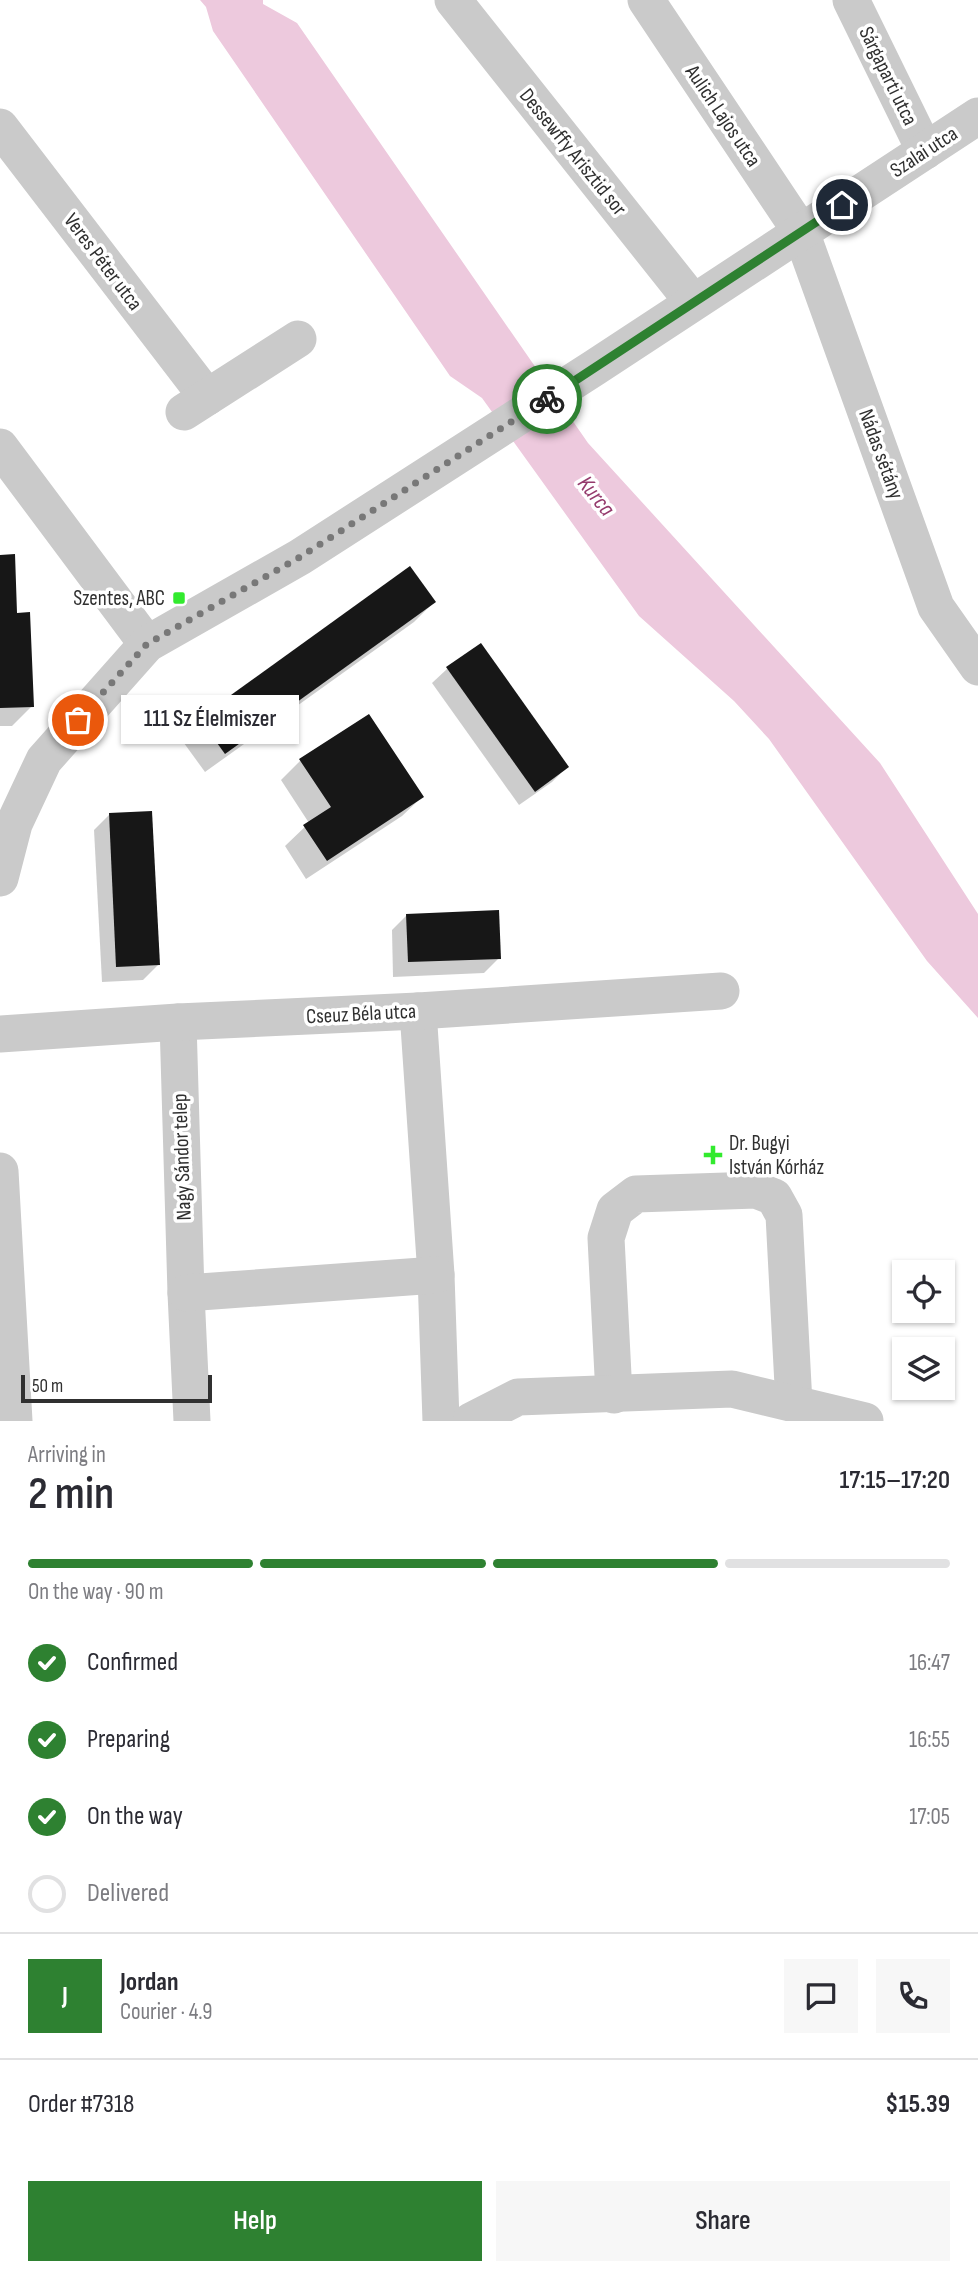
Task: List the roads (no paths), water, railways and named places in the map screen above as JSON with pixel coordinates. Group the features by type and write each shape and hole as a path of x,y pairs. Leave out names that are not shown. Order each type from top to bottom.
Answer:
{"street":[{"name":"Dessewffy Arisztid sor","path":"453,0 693,303"},
{"name":"Aulich Lajos utca","path":"646,0 801,232"},
{"name":"Sárgaparti utca","path":"851,0 925,151"},
{"name":"Szalai utca","path":"0,878 14,824 44,760 147,644 300,557 978,116"},
{"name":"Veres Péter utca","path":"0,127 195,405 298,339"},
{"name":"Nádas sétány","path":"801,232 936,607 978,667"},
{"path":"0,447 147,644"},
{"name":"Cseuz Béla utca","path":"0,1034 721,991"},
{"path":"418,1011 436,1275 441,1421"},
{"name":"Nagy Sándor telep","path":"178,1022 192,1421"},
{"path":"0,1171 14,1421"},
{"path":"614,1395 606,1238 614,1210 636,1194 755,1190 774,1197 784,1215 794,1404"},
{"path":"186,1293 436,1275"},
{"path":"471,1421 518,1397 732,1389 845,1419"}],"water":[{"name":"Kurca","path":"200,0 263,0 263,4 297,23 588,443 880,763 978,914 978,1018 927,961 769,739 734,701 639,616 482,398 450,376 213,31 206,7"}],"place":[{"name":"Szentes, ABC","path":"179,598"},
{"name":"111 Sz Élelmiszer","path":"78,720"},
{"name":"Dr. Bugyi István Kórház","path":"713,1155"}]}
